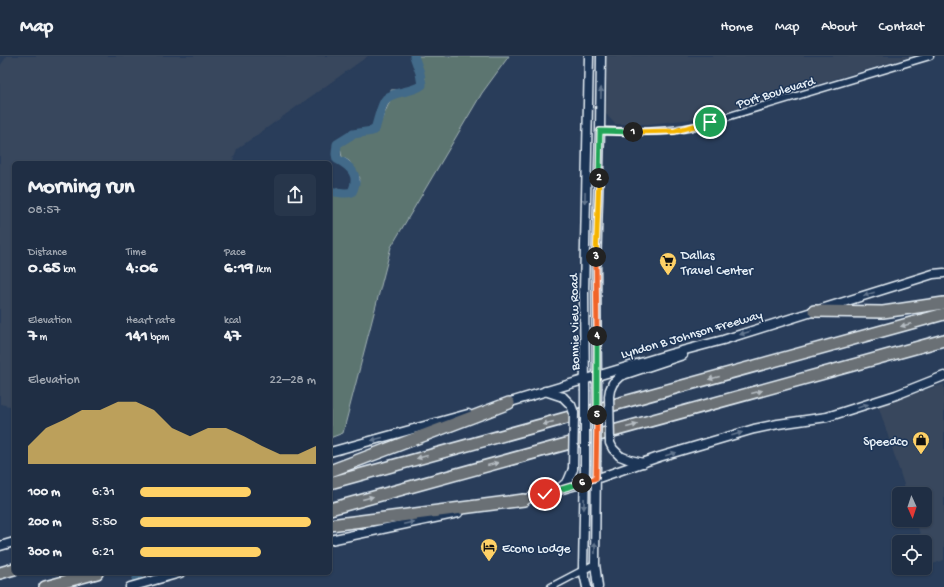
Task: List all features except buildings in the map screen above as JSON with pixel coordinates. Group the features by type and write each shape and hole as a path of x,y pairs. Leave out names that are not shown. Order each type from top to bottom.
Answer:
{"highway":[{"path":"814,311 882,312 944,303"},
{"path":"332,482 944,314"},
{"path":"332,508 944,340"},
{"path":"332,470 509,402"},
{"path":"332,525 524,500"},
{"path":"1,573 12,570"},
{"path":"45,587 90,575"}],"main road":[{"name":"Bonnie View Road","path":"587,587 583,569 586,379 584,293 589,56"},
{"name":"Bonnie View Road","path":"598,587 595,564 598,375 596,292 601,56"},
{"path":"587,131 600,131"},
{"name":"Lyndon B Johnson Freeway","path":"332,451 723,340 933,274 944,273"},
{"path":"584,293 596,292"},
{"path":"644,463 620,456 613,449 610,443 609,396 613,383 620,376 685,355 723,340"},
{"path":"332,540 524,500 584,483 754,429 828,417 896,395 944,376"},
{"path":"545,391 563,397 571,405 574,413 573,469 568,481 557,490"},
{"path":"1,546 12,543"},
{"path":"130,587 173,575"}],"street":[{"name":"Port Boulevard","path":"600,131 675,131 693,127 930,56"},
{"path":"551,587 595,564"}],"shaded area":[{"path":"7,56 368,56 237,149 233,161 12,161 12,407 0,404 0,66"},
{"path":"607,56 912,56 708,117 649,124 615,124 606,114"},
{"path":"944,384 944,560 932,564 932,535 920,535 918,527 932,527 932,487 905,487 878,405"}],"green space":[{"path":"417,56 509,56 482,93 391,247 343,433 332,437 332,190 337,188 351,192 357,188 360,178 349,161 342,157 339,143 357,131 378,128 392,96 391,90 412,89 425,79"}],"waterway":[{"path":"332,192 352,192 355,181 353,172 347,165 337,159 337,144 353,134 372,131 375,129 384,101 389,96 418,88 422,85 420,73 414,56"},
{"path":"134,587 138,575"}],"place":[{"name":"Dallas Travel Center","path":"668,276"},
{"name":"Speedco","path":"921,455"},
{"name":"Econo Lodge","path":"489,562"}],"route":[{"path":"545,494 596,478 598,375 596,268 600,131 675,131 710,122"}]}
